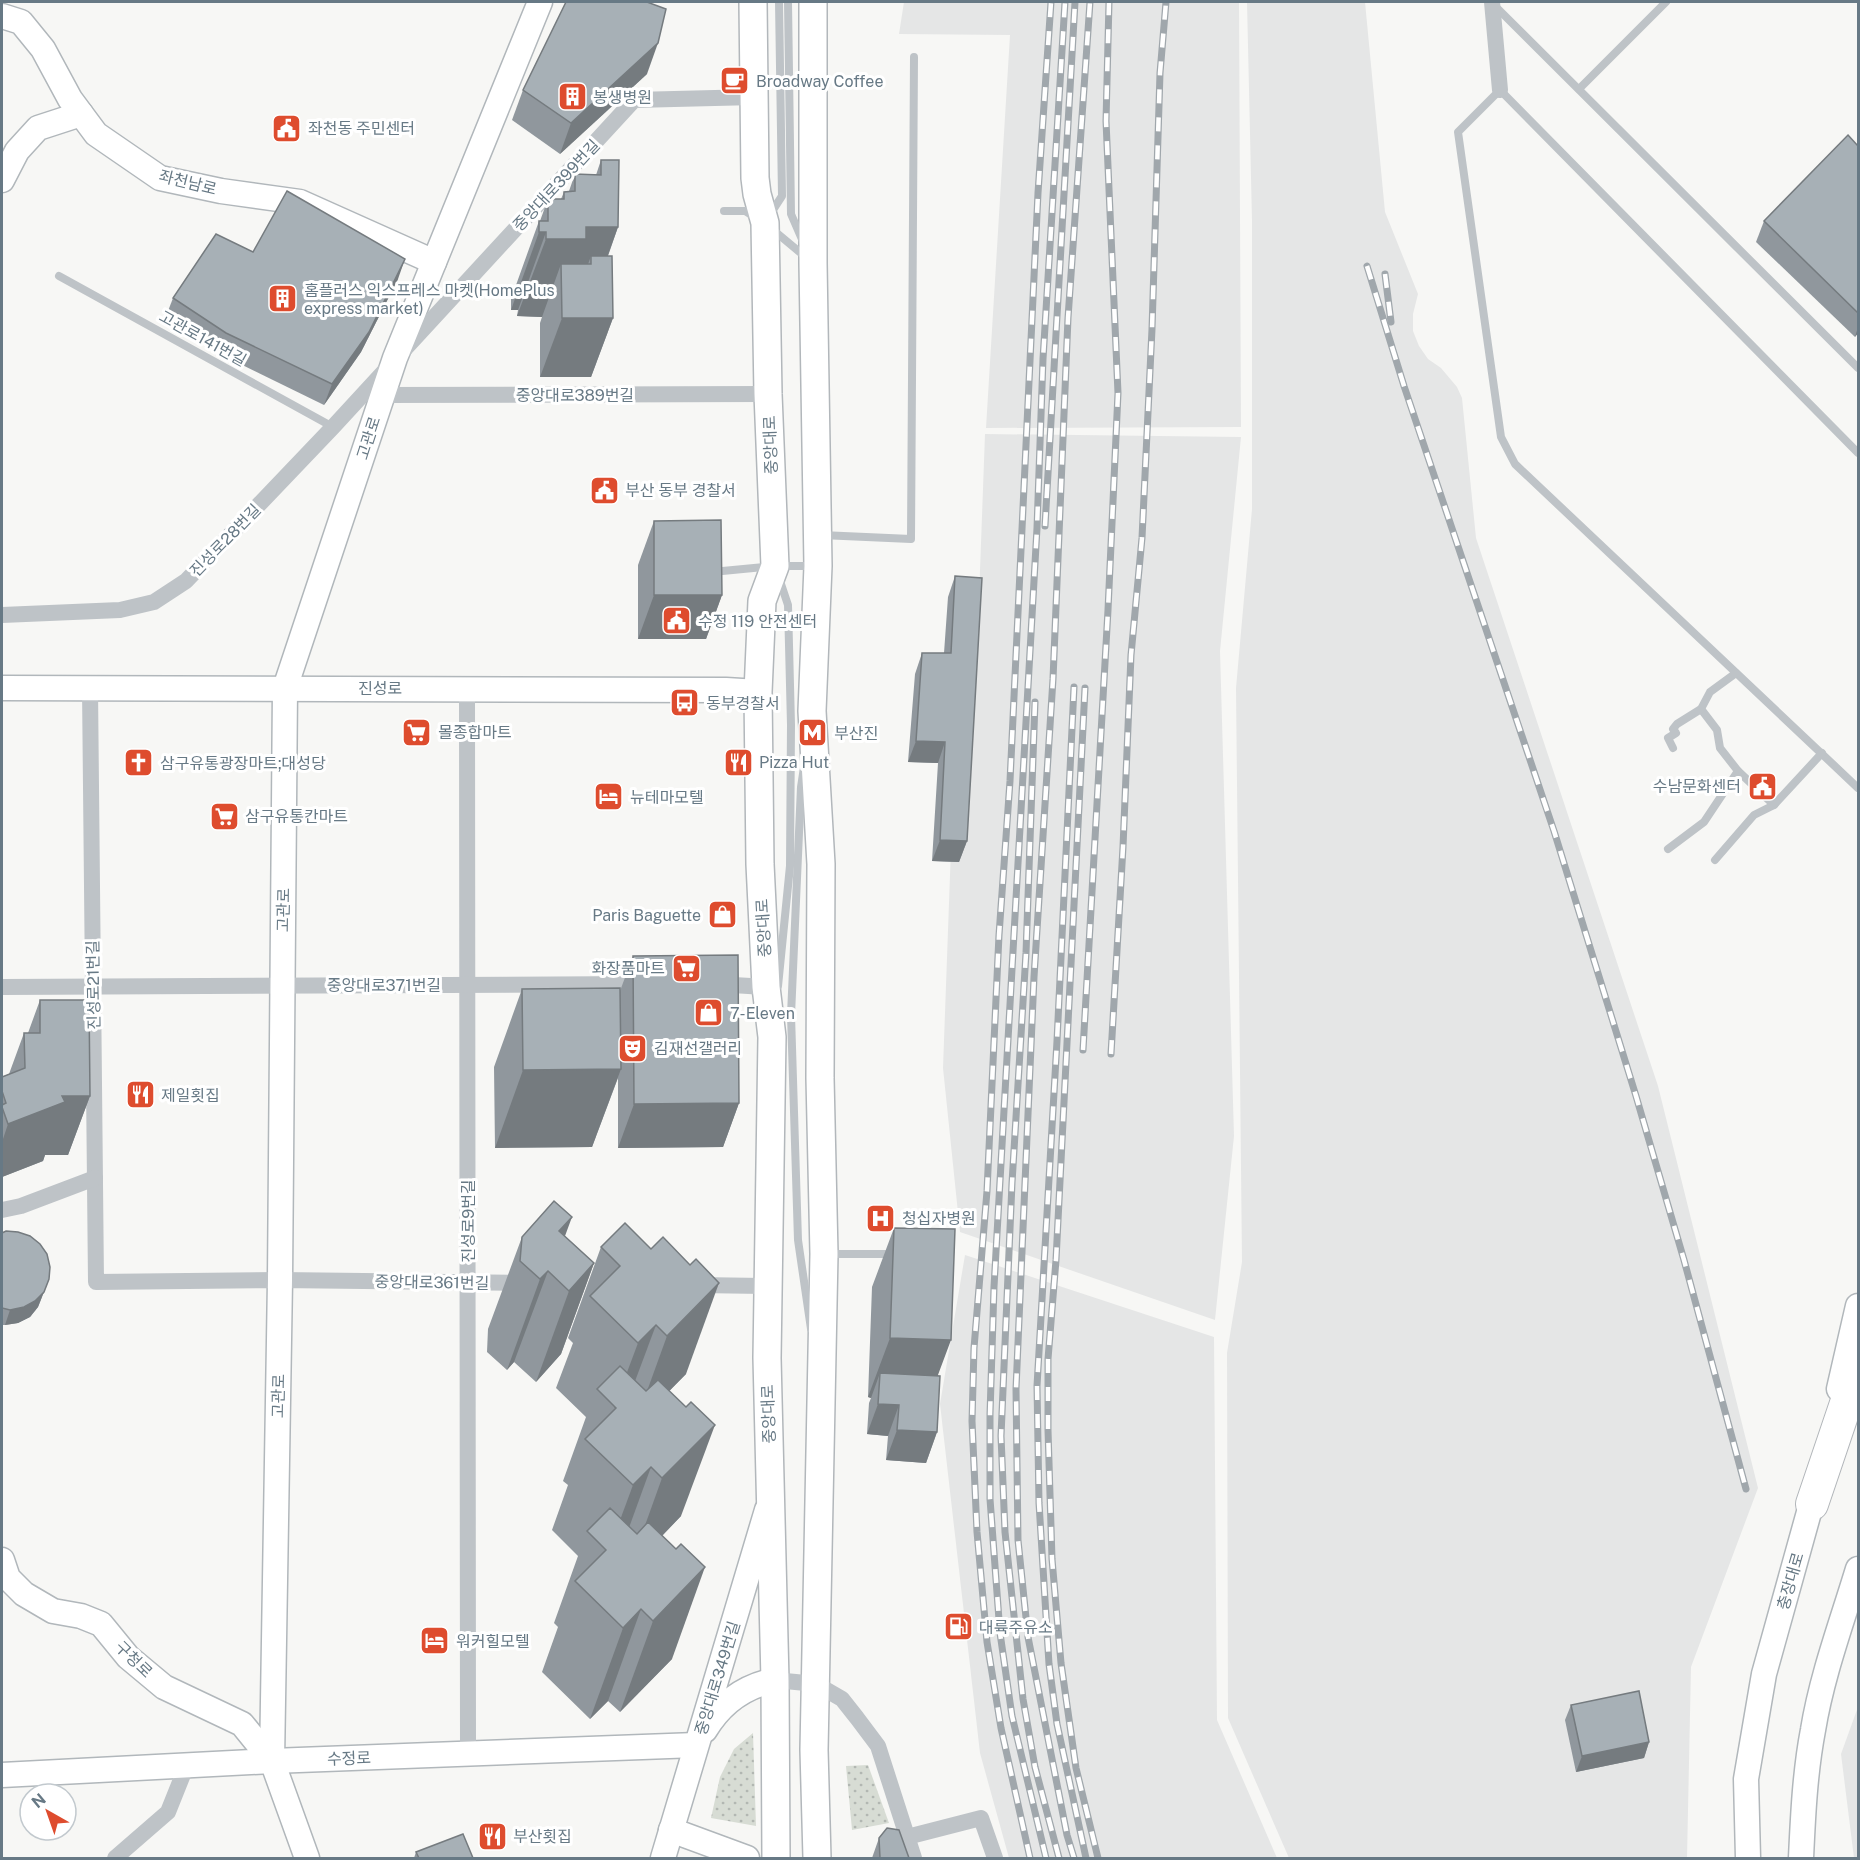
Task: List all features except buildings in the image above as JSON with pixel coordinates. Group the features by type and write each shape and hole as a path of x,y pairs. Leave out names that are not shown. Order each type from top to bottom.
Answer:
{"highway":[{"path":"1812,1504 1858,1368"}],"main road":[{"name":"중앙대로","path":"753,2 757,194 765,223 768,394 775,566 762,601 758,692 760,864 766,987 772,1037 767,1358 775,1680 776,1858"},
{"path":"813,2 813,263 818,566 812,711 821,864 820,1078 824,1254 814,1750 817,1858"}],"street":[{"name":"고관로","path":"307,1858 272,1761 280,1280 285,688 395,358 540,2"},
{"path":"1492,2 1500,90"},
{"name":"좌천남로","path":"2,16 21,22 43,49 70,99 96,134 160,178 221,191 300,202 434,262"},
{"name":"중앙대로399번길","path":"395,358 634,100 755,97"},
{"path":"2,180 17,151 38,128 81,114"},
{"name":"진성로28번길","path":"2,615 120,610 154,602 186,581 333,427 395,358"},
{"name":"중앙대로389번길","path":"383,395 768,394"},
{"name":"진성로","path":"2,688 467,688 758,692"},
{"name":"진성로21번길","path":"90,688 96,1282"},
{"name":"진성로9번길","path":"467,688 468,1753"},
{"name":"중앙대로371번길","path":"2,987 663,984"},
{"path":"697,984 766,987"},
{"path":"2,1210 21,1206 95,1178"},
{"name":"중앙대로361번길","path":"96,1282 280,1280 549,1284"},
{"path":"676,1285 768,1286"},
{"name":"충장대로","path":"1748,1858 1746,1779 1764,1674 1812,1504 1858,1306"},
{"name":"중앙대로349번길","path":"663,1858 771,1497"},
{"name":"구청로","path":"2,1560 8,1578 24,1594 53,1611 81,1616 101,1624 128,1657 164,1687 242,1724 272,1761"},
{"path":"1801,1858 1804,1793 1813,1728 1831,1656 1858,1569"},
{"path":"696,1745 712,1718 737,1694 775,1680 816,1684 842,1699 878,1746 914,1858"},
{"name":"수정로","path":"2,1775 272,1761 696,1745"},
{"path":"115,1858 168,1812 186,1767"},
{"path":"907,1837 981,1818 995,1858"},
{"path":"671,1830 747,1858"}],"lane":[{"path":"765,223 782,196 779,2"},
{"path":"788,2 791,214 813,263"},
{"path":"1492,2 1858,368"},
{"path":"1579,89 1666,2"},
{"path":"817,535 911,539 914,57"},
{"path":"1858,453 1500,90 1458,132 1501,437 1515,464 1858,788"},
{"path":"724,211 746,211 765,223 813,263"},
{"name":"고관로141번길","path":"59,276 333,427"},
{"path":"772,1037 790,866 791,737 788,605 775,566"},
{"path":"705,573 775,566 818,566"},
{"path":"1673,748 1668,738 1676,733 1673,729 1677,724 1701,709 1710,692 1737,673"},
{"path":"1701,709 1718,730 1720,748 1738,771 1774,805"},
{"path":"811,1334 798,1240 791,1015 801,787 812,711"},
{"path":"1715,860 1754,815 1774,805 1822,753"},
{"path":"1668,849 1704,822 1738,771"},
{"path":"824,1254 907,1254"},
{"path":"813,1345 821,1404"}],"shaded area":[{"path":"904,2 1239,2 1241,427 986,428 1010,35 899,34"},
{"path":"1247,2 1365,2 1385,212 1418,294 1413,314 1413,331 1428,359 1441,368 1457,387 1462,398 1476,538 1658,1086 1758,1488 1691,1667 1687,1858 1289,1858 1228,1718 1227,1353 1242,1262 1236,688 1252,509 1252,221"},
{"path":"985,434 1241,437 1220,651 1234,1136 1215,1320 960,1232 943,1068 951,848 979,598"},
{"path":"965,1255 1214,1337 1217,1720 1277,1858 1009,1858 980,1753 940,1404"},
{"path":"1858,1707 1858,1858 1854,1858 1841,1754"},
{"path":"753,1733 756,1826 711,1818 720,1777 734,1749"},
{"path":"868,1765 889,1823 852,1830 846,1766"}],"railway":[{"path":"1030,1858 1001,1728 987,1642 977,1532 972,1421 974,1348 987,1191 999,935 1010,781 1038,193 1051,2"},
{"path":"1046,1858 1012,1716 1000,1633 990,1499 990,1414 994,1287 1037,528 1043,359 1065,2"},
{"path":"1045,526 1075,2"},
{"path":"1074,1858 1067,1835 1028,1637 1018,1540 1016,1389 1034,977 1053,679 1068,318 1090,2"},
{"path":"1083,1050 1118,393 1106,121 1109,2"},
{"path":"1111,1054 1131,655 1142,538 1152,329 1160,73 1166,2"},
{"path":"1367,266 1404,386 1554,831 1684,1260 1746,1489"},
{"path":"1385,274 1391,322"},
{"path":"1074,687 1037,1386 1039,1503 1049,1664 1057,1724 1086,1858"},
{"path":"1085,688 1056,1260 1048,1359 1048,1430 1052,1559 1061,1663 1076,1768 1098,1858"},
{"path":"1035,702 1026,953 1012,1183 1001,1436 1005,1532 1023,1699 1035,1767 1059,1858"}],"place":[{"name":"Broadway Coffee","path":"735,81"},
{"name":"봉생병원","path":"572,97"},
{"name":"좌천동 주민센터","path":"287,128"},
{"name":"홈플러스 익스프레스 마켓(HomePlus express market)","path":"283,299"},
{"name":"부산 동부 경찰서","path":"604,490"},
{"name":"수정 119 안전센터","path":"677,621"},
{"name":"동부경찰서","path":"685,703"},
{"name":"몰종합마트","path":"417,732"},
{"name":"부산진","path":"813,733"},
{"name":"Pizza Hut","path":"738,762"},
{"name":"삼구유통광장마트;대성당","path":"139,763"},
{"name":"수남문화센터","path":"1762,786"},
{"name":"뉴테마모텔","path":"609,797"},
{"name":"삼구유통칸마트","path":"224,816"},
{"name":"Paris Baguette","path":"722,915"},
{"name":"화장품마트","path":"686,968"},
{"name":"7-Eleven","path":"709,1013"},
{"name":"김재선갤러리","path":"633,1048"},
{"name":"제일횟집","path":"140,1095"},
{"name":"청십자병원","path":"881,1218"},
{"name":"대륙주유소","path":"958,1627"},
{"name":"워커힐모텔","path":"435,1641"},
{"name":"부산횟집","path":"492,1836"}]}
